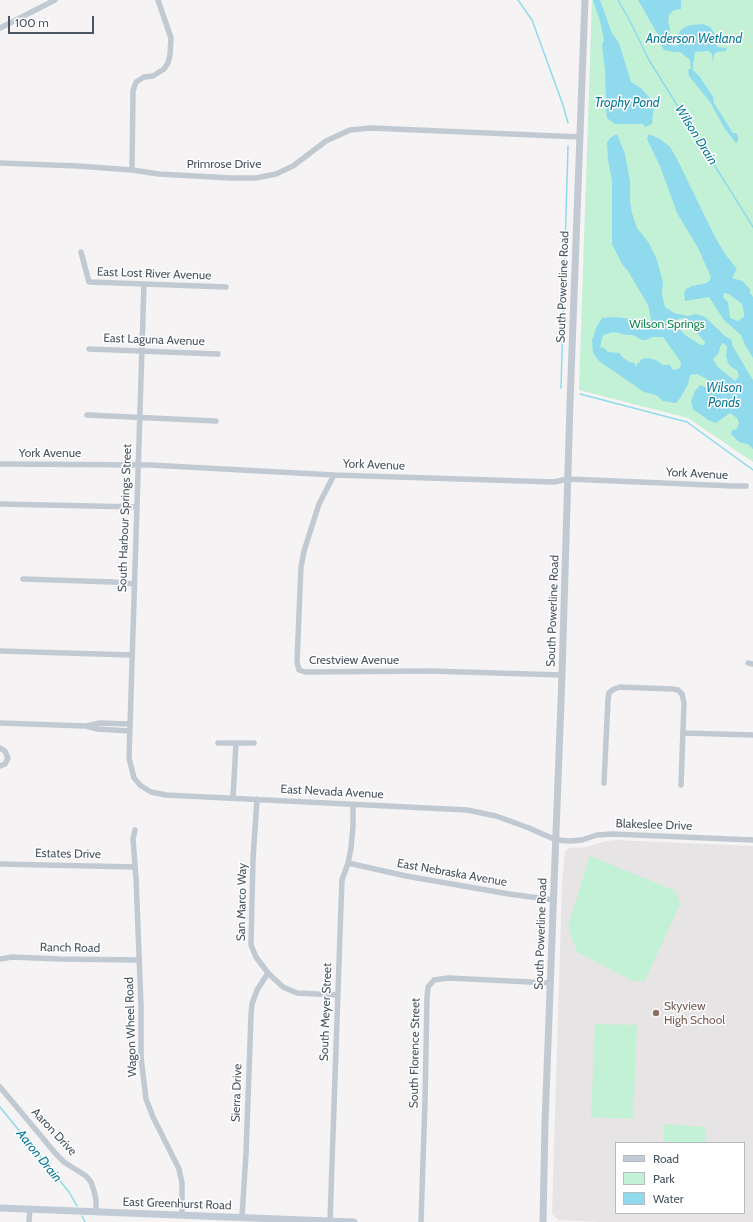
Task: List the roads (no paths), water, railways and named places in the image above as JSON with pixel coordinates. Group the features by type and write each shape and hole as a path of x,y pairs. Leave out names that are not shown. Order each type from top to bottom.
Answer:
{"main road":[{"name":"East Greenhurst Road","path":"0,1208 354,1222"}],"street":[{"path":"0,28 55,0"},
{"path":"132,170 133,91 136,82 144,77 153,76 164,69 168,63 170,55 171,38 158,0"},
{"name":"South Powerline Road","path":"543,1222 570,395 585,0"},
{"name":"Primrose Drive","path":"0,163 78,166 167,174 256,178 276,174 292,166 326,141 350,130 371,128 580,137"},
{"name":"East Lost River Avenue","path":"81,252 89,282 226,287"},
{"name":"South Harbour Springs Street","path":"129,753 144,284"},
{"name":"East Laguna Avenue","path":"89,349 218,354"},
{"path":"87,415 216,421"},
{"name":"York Avenue","path":"0,464 138,465 334,475 554,482 568,479 746,486"},
{"name":"Crestview Avenue","path":"334,475 319,504 301,567 297,662 299,670 305,672 430,671 562,675"},
{"path":"0,504 137,507"},
{"path":"23,579 134,584"},
{"path":"0,651 132,655"},
{"path":"604,783 609,693 620,687 673,689 678,690 682,694 684,703 684,733 681,785"},
{"path":"0,723 86,726 97,729 130,731"},
{"path":"86,726 100,723 130,724"},
{"path":"684,733 753,735"},
{"path":"218,743 254,743"},
{"path":"233,798 236,743"},
{"path":"0,748 5,751 8,758 5,764 0,766"},
{"name":"East Nevada Avenue","path":"129,753 134,778 141,786 151,792 166,795 467,810 496,816 530,828 556,840"},
{"name":"San Marco Way","path":"257,799 253,859 251,945 256,957 268,973 283,987 297,993 337,995"},
{"name":"South Meyer Street","path":"330,1221 342,880 348,863 353,826 353,805"},
{"name":"Wagon Wheel Road","path":"135,830 133,839 141,1006 141,1057 146,1099 153,1117 179,1170 182,1183 182,1215"},
{"name":"Blakeslee Drive","path":"556,840 582,840 597,835 612,834 753,840"},
{"name":"East Nebraska Avenue","path":"348,863 406,876 509,894 554,900"},
{"name":"Estates Drive","path":"0,864 135,866"},
{"name":"Ranch Road","path":"0,959 12,957 139,960"},
{"name":"Sierra Drive","path":"242,1217 252,1004 257,990 268,973"},
{"name":"South Florence Street","path":"421,1222 428,987 434,980 448,978 551,983"},
{"name":"Aaron Drive","path":"0,1087 56,1154 64,1162 86,1176 91,1182 96,1200 96,1212"},
{"path":"29,1222 30,1209"}],"water":[{"name":"Trophy Pond","path":"593,0 600,0 612,33 619,43 631,82 641,88 654,103 652,124 645,127 643,124 615,124 607,118 605,103 605,70 602,45 604,40"},
{"name":"Anderson Wetland","path":"638,0 681,0 681,9 674,10 669,15 668,22 670,29 667,44 676,46 679,44 678,35 685,27 703,24 710,27 715,34 717,47 727,48 726,51 716,52 713,63 712,54 709,51 695,52 693,70 700,77 713,97 714,103 733,133 736,133 738,136 738,141 736,143 725,129 710,102 689,76 688,70 691,68 690,60 680,52 664,50 658,35"},
{"name":"Wilson Ponds","path":"617,134 625,154 630,181 630,201 632,213 637,228 649,243 657,260 663,282 662,294 665,307 674,313 688,316 696,314 705,317 726,337 732,340 732,345 753,380 753,449 748,444 739,442 731,434 732,430 737,429 739,423 737,418 730,413 716,423 708,420 693,409 691,401 695,391 700,385 707,388 709,384 707,379 697,374 690,375 688,384 676,403 663,401 656,395 644,392 599,361 593,353 592,340 597,326 602,318 614,317 634,319 639,323 648,323 651,319 648,305 628,271 622,264 612,244 612,180 608,160 607,143 610,138","holes":["684,318 697,326 695,330 705,342 704,345 701,345 691,339 679,328 677,323 678,319","614,332 633,335 642,340 653,337 663,337 681,362 680,368 673,370 670,365 663,365 656,360 648,358 642,359 635,367 635,363 629,362 621,356 620,353 608,352 604,348 600,347 603,335","723,343 727,346 726,356 728,363 731,367 737,370 739,376 735,381 717,366 713,359 718,354"]},
{"name":"Wilson Ponds","path":"649,134 660,139 670,147 715,237 725,254 737,269 732,278 742,281 750,289 750,293 753,297 753,358 741,335 724,320 709,297 685,301 684,293 686,289 692,286 707,283 711,277 698,248 677,213 660,166 647,139","holes":["724,293 729,294 742,304 744,317 738,321 730,318 728,302 723,297"]}],"waterway":[{"path":"518,0 532,20 563,105 568,123"},
{"name":"Wilson Drain","path":"618,0 649,60 753,227"},
{"path":"561,388 568,146"},
{"path":"580,394 687,422 753,470"},
{"name":"Aaron Drain","path":"0,1107 69,1192 77,1206"},
{"name":"Aaron Drain","path":"82,1216 85,1222"}],"place":[{"name":"Skyview High School","path":"656,1013"}],"park label":[{"name":"Wilson Springs","path":"667,324"}]}
